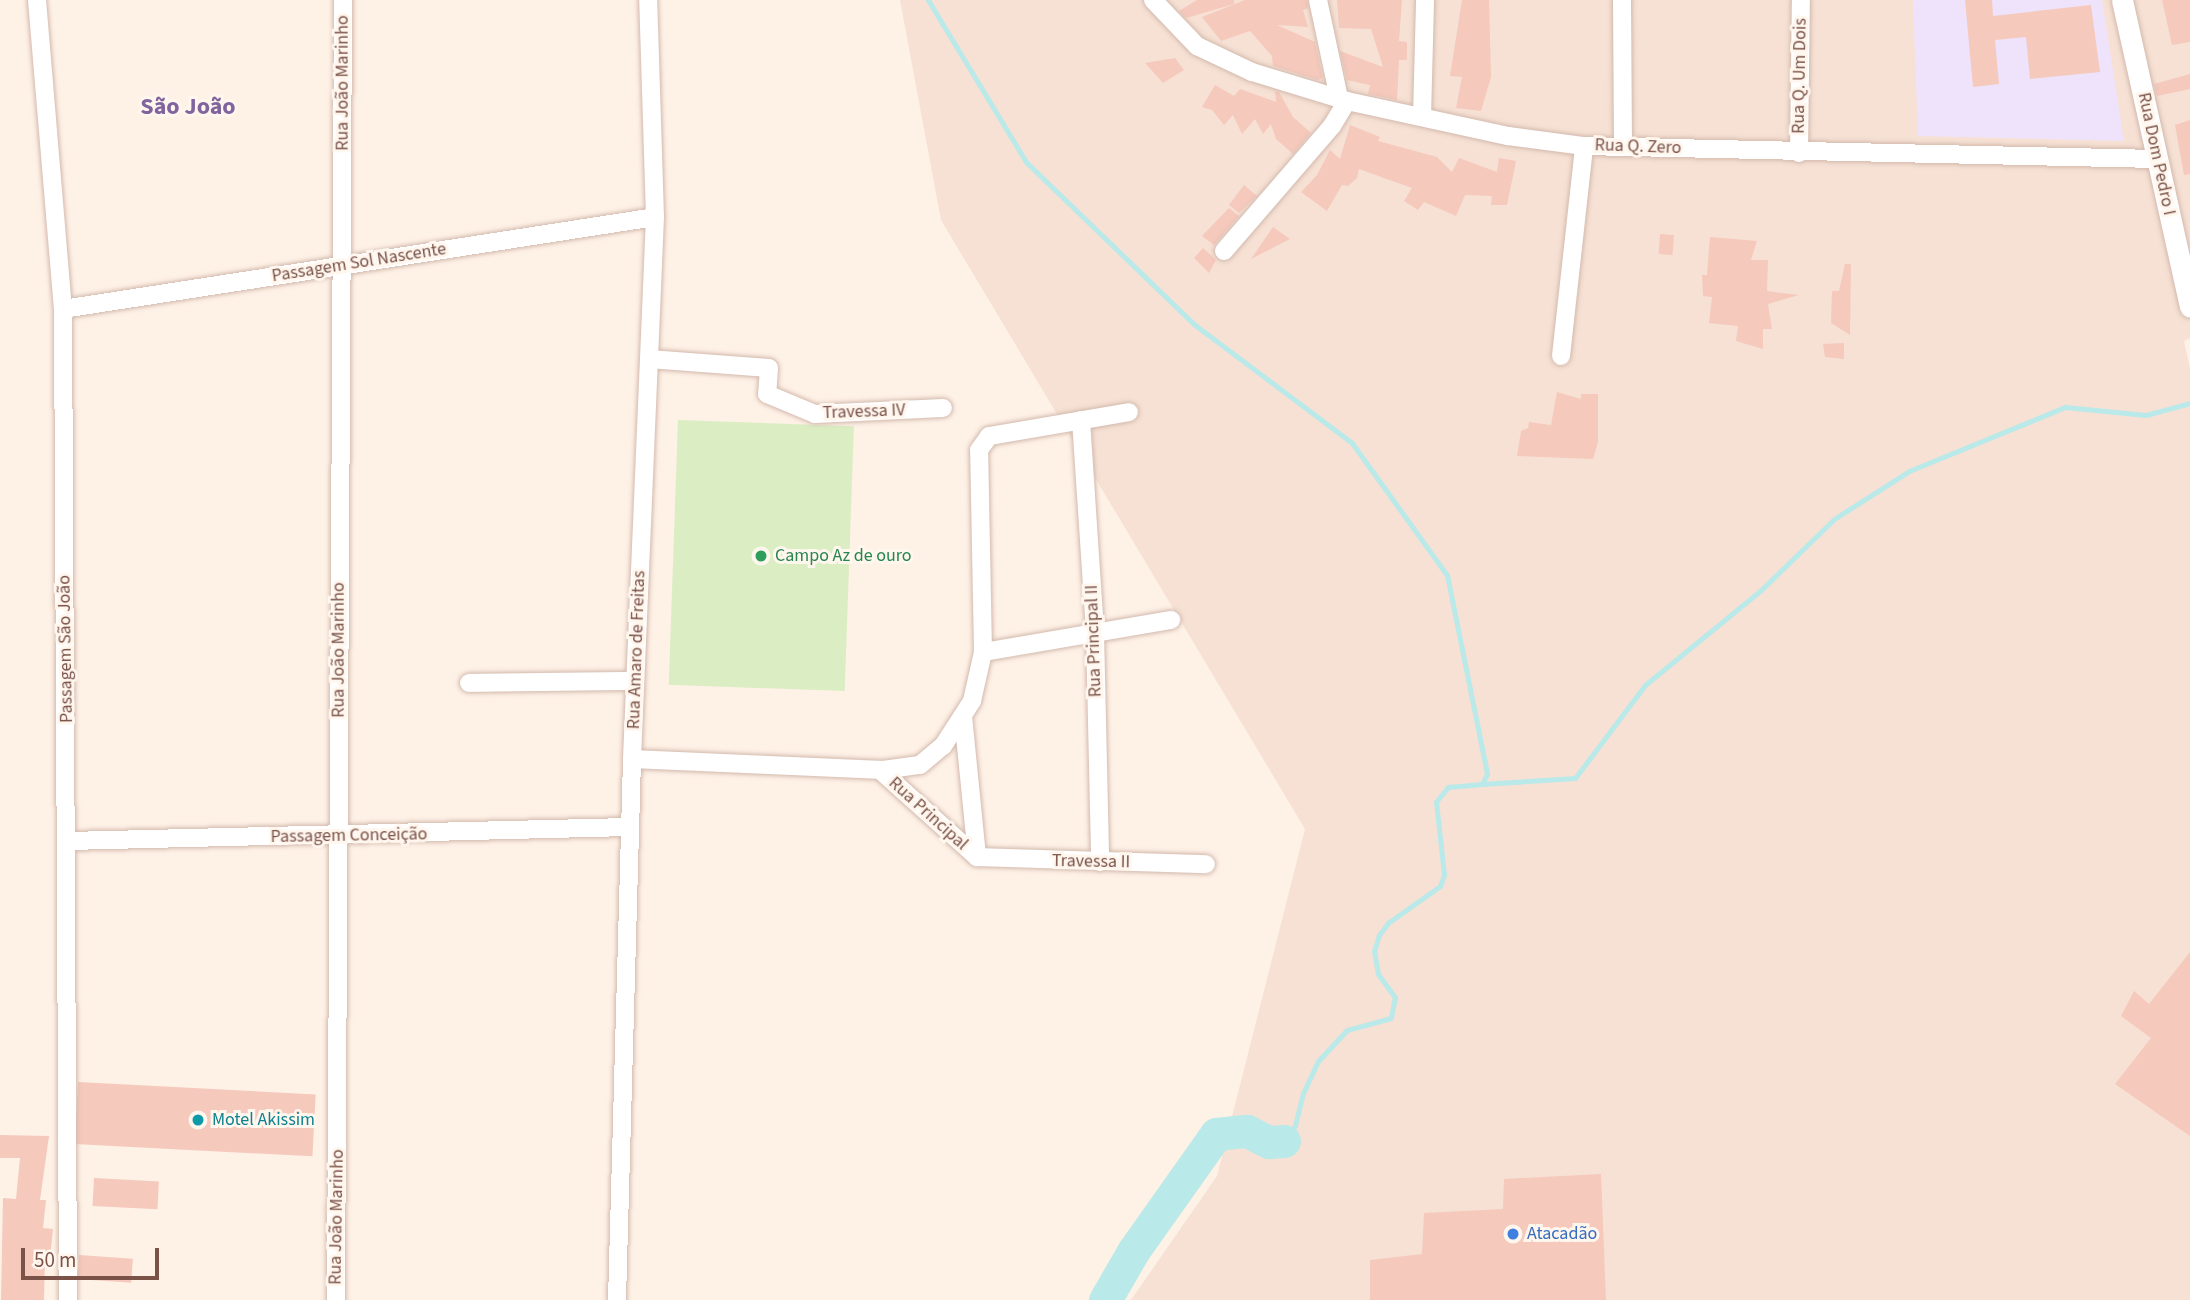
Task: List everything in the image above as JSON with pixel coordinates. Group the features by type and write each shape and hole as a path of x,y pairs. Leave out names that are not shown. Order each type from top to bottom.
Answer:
{"street":[{"name":"Passagem São João","path":"37,0 63,309 68,841 68,1300"},
{"name":"Rua João Marinho","path":"336,1300 341,837 343,0"},
{"name":"Rua Amaro de Freitas","path":"617,1300 632,759 655,217 648,0"},
{"name":"Rua Q. Zero","path":"1153,0 1173,25 1216,57 1252,72 1343,99 1508,136 1584,146 1799,153 2157,159"},
{"path":"1224,251 1332,126 1343,99 1318,0"},
{"path":"1422,117 1424,0"},
{"path":"1622,0 1623,147"},
{"name":"Rua Q. Um Dois","path":"1799,153 1801,0"},
{"name":"Rua Dom Pedro I","path":"2122,0 2190,307"},
{"path":"1561,356 1584,146"},
{"name":"Passagem Sol Nascente","path":"63,309 655,217"},
{"name":"Travessa IV","path":"649,359 769,368 767,394 815,415 943,408"},
{"path":"632,759 880,770 920,765 943,746 972,702 983,652 979,450 989,436 1129,412"},
{"name":"Rua Principal II","path":"1080,420 1095,633 1100,862"},
{"path":"983,652 1171,620"},
{"path":"469,683 635,681"},
{"path":"963,716 977,857"},
{"name":"Rua Principal","path":"880,770 977,857"},
{"name":"Passagem Conceição","path":"68,841 341,837 630,827"},
{"name":"Travessa II","path":"977,857 1206,864"}],"shaded area":[{"path":"900,0 2190,0 2190,338 2184,341 2190,369 2190,1300 1131,1300 1217,1176 1305,829 941,220"},
{"path":"1913,0 2102,0 2124,141 1918,136"}],"green space":[{"name":"Campo Az de ouro","path":"678,420 854,426 845,691 669,685"}],"building":[{"path":"1197,0 1234,0 1234,4 1186,18 1179,11"},
{"path":"1245,0 1307,0 1308,8 1303,10 1308,27 1277,25 1315,42 1323,78 1318,80 1273,66 1272,56 1250,31 1221,41 1202,17"},
{"path":"1337,0 1402,0 1399,41 1407,42 1407,60 1399,60 1397,100 1368,94 1370,85 1347,80 1340,51 1383,67 1371,29 1339,28"},
{"path":"1462,0 1489,0 1491,77 1481,111 1456,108 1462,77 1450,76"},
{"path":"1965,0 1992,0 1993,16 2091,5 2100,72 2030,79 2026,37 1995,40 1999,84 1973,87"},
{"path":"2162,0 2190,0 2190,42 2172,45"},
{"path":"1175,58 1184,70 1163,83 1145,63"},
{"path":"2190,74 2190,89 2157,96 2154,84"},
{"path":"1215,85 1234,96 1240,89 1276,102 1275,91 1279,92 1293,117 1311,133 1293,154 1276,139 1271,124 1263,134 1255,119 1242,134 1233,115 1224,125 1212,110 1202,107"},
{"path":"2190,120 2190,174 2184,175 2175,125"},
{"path":"1350,125 1380,137 1378,141 1437,157 1452,172 1459,158 1497,172 1499,158 1516,161 1507,205 1491,205 1492,196 1465,195 1456,216 1424,202 1418,210 1404,201 1412,188 1359,169 1357,178 1348,186 1342,185 1327,211 1301,192 1317,175 1330,150 1340,159"},
{"path":"1244,185 1257,196 1239,213 1229,205"},
{"path":"1229,208 1239,216 1214,245 1202,236"},
{"path":"1273,227 1290,239 1251,259"},
{"path":"1660,234 1674,235 1673,255 1659,254"},
{"path":"1710,237 1757,241 1751,260 1768,260 1767,291 1799,295 1768,304 1772,329 1763,329 1763,349 1736,341 1738,326 1709,323 1712,297 1703,296 1702,275 1707,275"},
{"path":"1203,248 1216,260 1209,273 1194,258"},
{"path":"1845,264 1851,264 1850,335 1831,323 1832,291 1839,291"},
{"path":"1844,343 1844,359 1825,357 1823,344"},
{"path":"1557,392 1581,399 1581,394 1598,394 1598,442 1593,459 1517,456 1521,431 1528,428 1529,422 1551,425"},
{"path":"2190,952 2190,1136 2115,1084 2151,1038 2121,1016 2134,991 2149,1004"},
{"name":"Motel Akissim","path":"78,1082 316,1094 312,1156 75,1144"},
{"path":"0,1135 49,1136 40,1200 46,1200 43,1228 53,1229 50,1259 45,1258 44,1300 1,1300 3,1198 16,1199 20,1158 0,1158"},
{"name":"Atacadão","path":"1601,1174 1606,1300 1370,1300 1370,1260 1422,1254 1424,1213 1503,1209 1504,1179"},
{"path":"94,1178 159,1181 157,1209 93,1206"},
{"path":"79,1255 133,1259 131,1283 77,1279"}],"waterway":[{"path":"928,0 1026,162 1195,325 1352,443 1447,575 1487,774 1482,784 1448,787 1436,802 1444,875 1440,886 1388,923 1379,935 1374,951 1378,974 1395,997 1391,1018 1347,1030 1318,1061 1303,1093 1295,1126 1284,1141"},
{"path":"1482,784 1575,778 1645,685 1760,591 1834,519 1909,471 2065,407 2146,415 2190,403"},
{"path":"1105,1300 1134,1250 1216,1134 1247,1131 1269,1142 1284,1141"}],"place":[{"name":"Campo Az de ouro","path":"761,556"},
{"name":"Motel Akissim","path":"198,1120"},
{"name":"Atacadão","path":"1513,1234"}],"district":[{"name":"São João","path":"188,107"}]}
